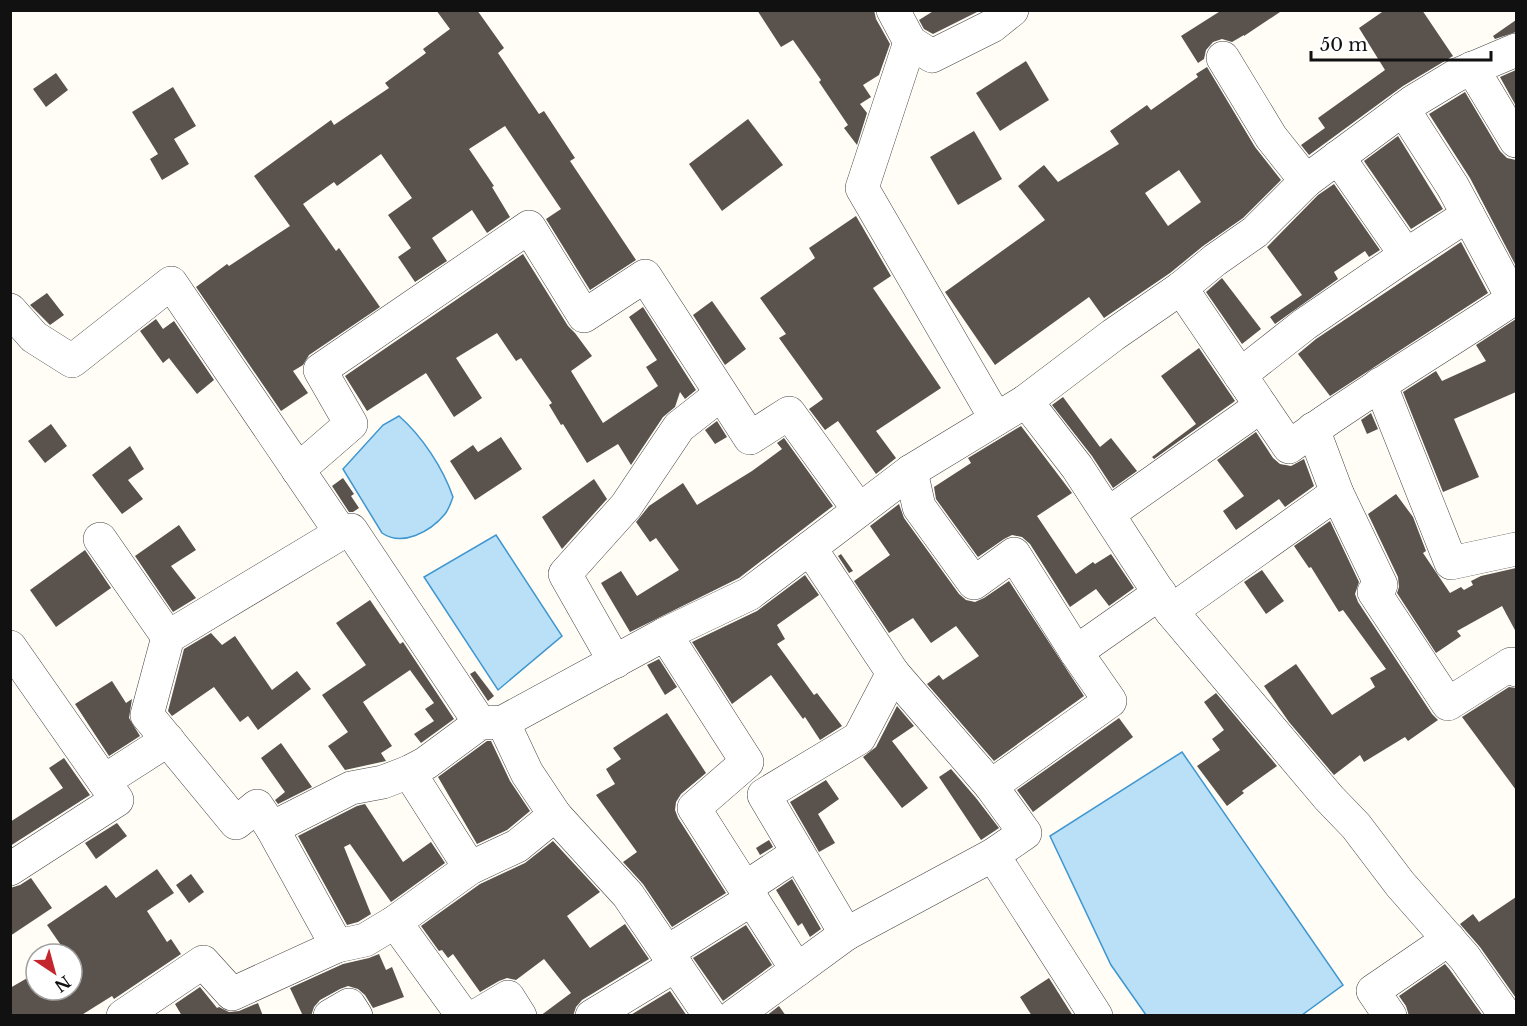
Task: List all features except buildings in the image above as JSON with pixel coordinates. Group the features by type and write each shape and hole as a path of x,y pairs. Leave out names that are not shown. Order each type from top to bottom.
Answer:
{"street":[{"path":"893,10 910,42 932,56 992,26 1012,10"},
{"path":"910,42 862,188 996,419"},
{"path":"272,828 351,788 383,782 410,772 491,722 749,594 911,471 1026,401 1113,335 1181,288 1215,260 1255,232 1306,181 1403,109 1457,75 1516,50"},
{"path":"1223,58 1271,137 1306,181"},
{"path":"1472,68 1516,141"},
{"path":"1181,288 1289,447 1380,384 1512,299 1453,187 1403,109"},
{"path":"1338,157 1406,255"},
{"path":"1240,375 1305,324 1468,215"},
{"path":"298,470 351,424 320,370 529,227 584,316 645,276 750,438 789,413 859,510"},
{"path":"10,310 34,337 72,361 171,283 340,532"},
{"path":"1380,384 1450,563 1516,549"},
{"path":"615,662 565,574 626,506 679,427 722,394"},
{"path":"1026,401 1060,444 1166,602 1329,798 1356,826 1400,884 1449,939 1506,1016"},
{"path":"1108,514 1261,406"},
{"path":"1313,429 1337,493 1381,585 1374,592 1448,704 1511,664 1516,670"},
{"path":"911,471 919,507 974,583 1014,554 1110,701 991,786"},
{"path":"1076,652 1166,602 1337,493"},
{"path":"337,946 272,828 257,806 236,823 147,715 168,637 340,532 351,530 491,722 555,815 628,895 710,1016"},
{"path":"100,539 168,637"},
{"path":"734,1016 846,934 993,855 1025,833 991,786 893,673 810,548"},
{"path":"665,634 747,762 694,808 797,970"},
{"path":"10,647 117,800 10,869"},
{"path":"846,934 764,795 859,738 893,673"},
{"path":"104,781 168,740"},
{"path":"410,772 470,868"},
{"path":"123,1016 203,962 237,1005 337,946 365,940 395,922 470,868 517,846 555,815"},
{"path":"592,1016 672,959 798,853"},
{"path":"993,855 1096,1016"},
{"path":"395,922 463,1016"},
{"path":"1390,1016 1373,991 1449,939"},
{"path":"476,1016 508,997 520,1016"},
{"path":"330,1016 349,1005 356,1016"}],"water":[{"path":"399,416 431,453 453,497 449,508 439,521 424,532 407,538 390,537 382,533 343,469 383,425"},
{"path":"496,535 562,636 498,690 424,577"},
{"path":"1182,752 1343,985 1302,1015 1146,1015 1111,965 1050,836"}]}
